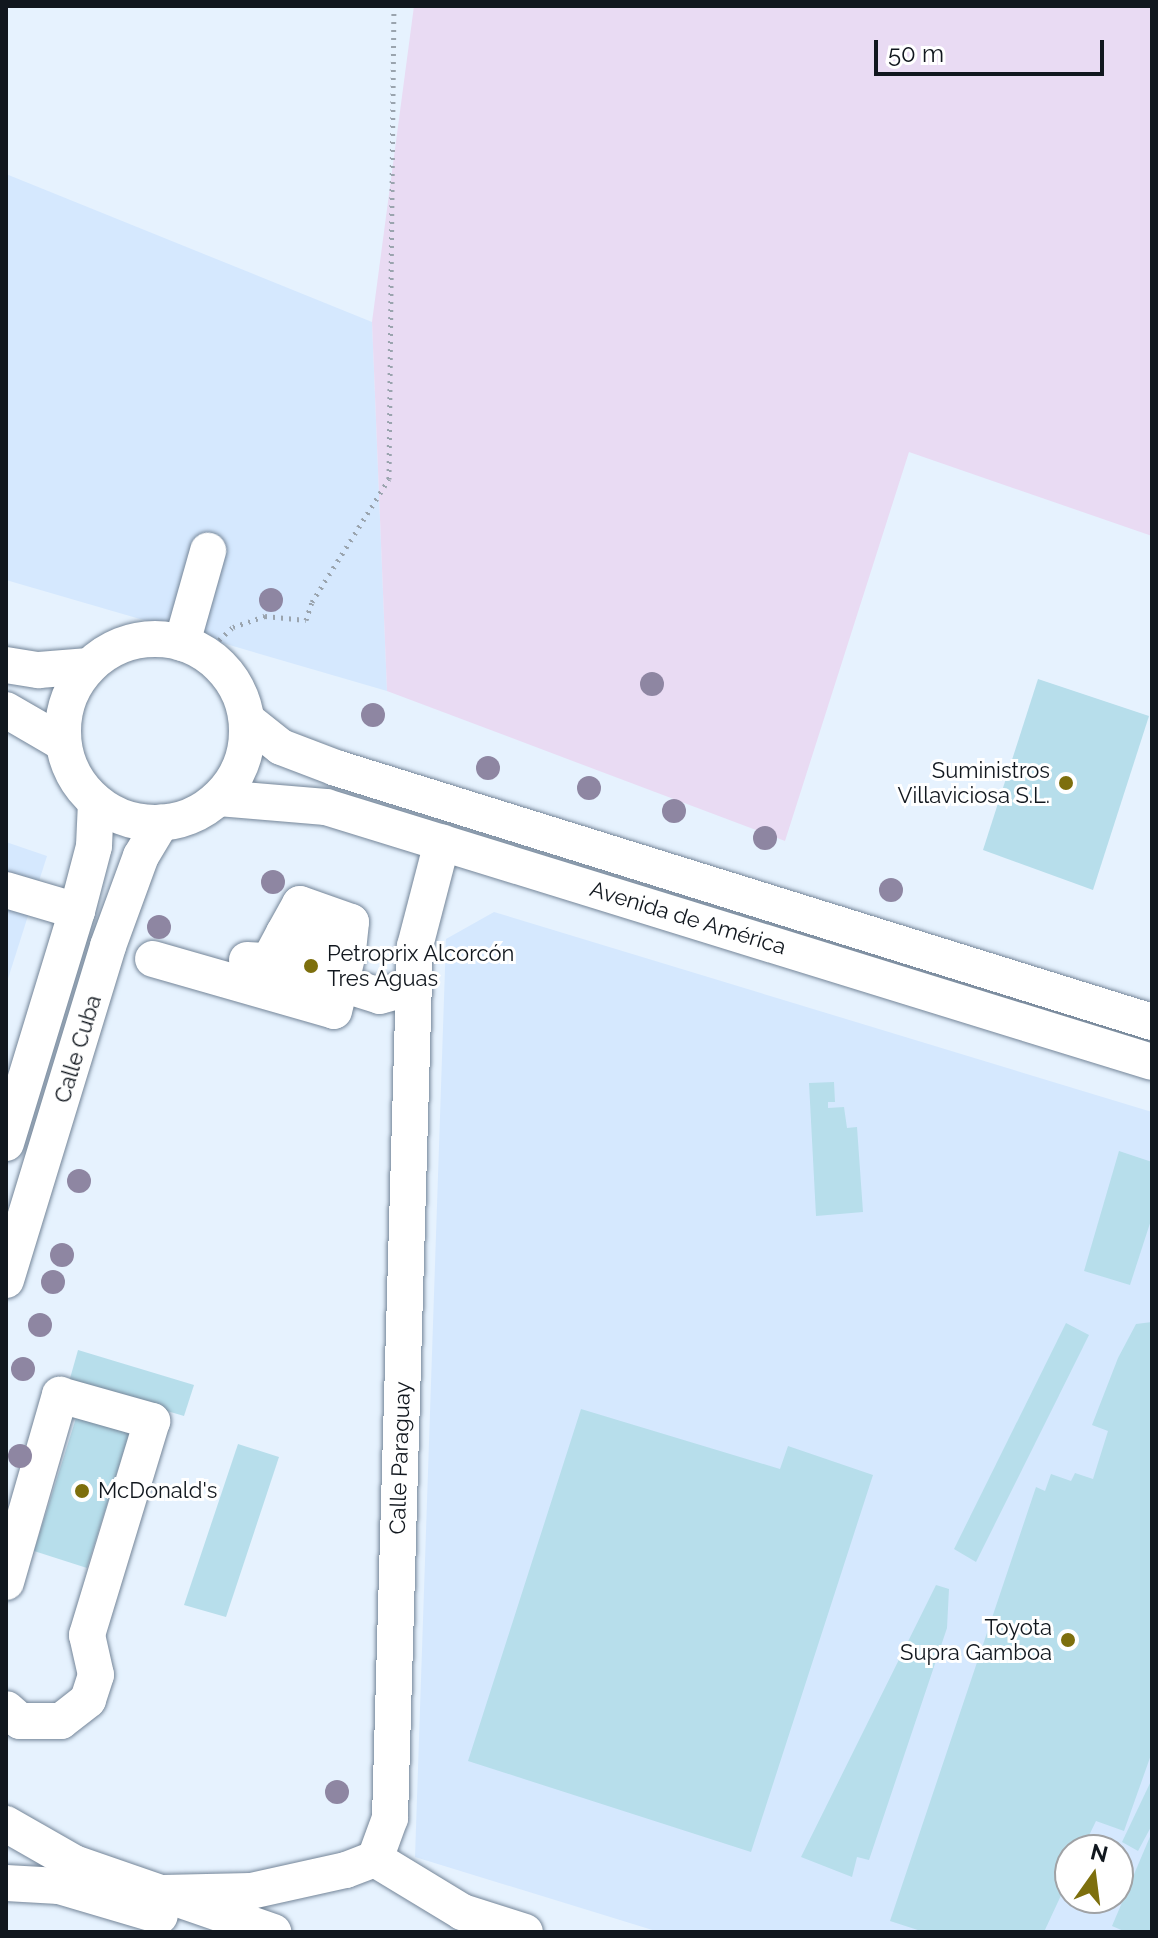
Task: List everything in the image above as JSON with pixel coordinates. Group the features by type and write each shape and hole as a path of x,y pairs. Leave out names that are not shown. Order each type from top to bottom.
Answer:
{"street":[{"path":"193,648 208,551"},
{"path":"157,638 193,648 225,671 240,694 247,720 246,749 236,776 219,798 192,816 161,823 126,818 96,802 80,785 63,743 64,715 73,688 89,666 109,651 132,641 157,638"},
{"path":"6,665 39,670 89,666"},
{"path":"6,710 63,743"},
{"name":"Avenida de América","path":"247,720 281,747 336,768 1152,1022"},
{"name":"Avenida de América","path":"219,798 326,807 1152,1062"},
{"name":"Calle Cuba","path":"6,1143 77,911 94,846 96,802"},
{"name":"Calle Cuba","path":"6,1280 108,946 141,856 161,823"},
{"name":"Calle Paraguay","path":"375,1859 390,1818 415,946 442,842"},
{"path":"6,890 77,911"},
{"path":"108,946 334,1011 346,968 351,922 300,904 277,947"},
{"path":"153,959 277,947 346,968 380,996 414,986"},
{"path":"6,1052 40,1035"},
{"path":"6,1582 60,1395 152,1421 87,1635 94,1657 95,1686 78,1711 61,1721 20,1721 6,1709"},
{"path":"6,1824 74,1863 273,1932"},
{"path":"163,1893 251,1891 321,1878 375,1859 462,1912 525,1932"},
{"path":"6,1883 59,1886 213,1932"},
{"path":"123,1905 154,1932"}],"path":[{"path":"193,648 233,627 265,616 306,620 312,602 389,479 394,6"}],"shaded area":[{"path":"414,6 1152,6 1152,536 909,452 785,841 387,691 372,322"},
{"path":"6,174 372,322 387,691 6,580"},
{"path":"6,842 47,856 6,985"},
{"path":"494,912 1152,1112 1152,1932 659,1932 415,1857 446,939"}],"building":[{"name":"Suministros Villaviciosa S.L.","path":"1038,679 1149,716 1093,890 983,850"},
{"path":"834,1082 835,1102 828,1102 828,1108 844,1107 847,1128 857,1127 863,1212 816,1216 809,1083"},
{"path":"1119,1151 1152,1162 1152,1217 1130,1285 1084,1271"},
{"name":"Toyota Supra Gamboa","path":"1152,1322 1152,1752 1124,1831 1096,1821 1090,1834 1054,1834 1054,1910 1044,1932 924,1932 890,1921 1036,1487 1045,1491 1051,1474 1071,1481 1075,1473 1093,1479 1108,1431 1092,1425 1118,1358 1136,1324"},
{"path":"1066,1323 1089,1335 976,1562 954,1549"},
{"path":"78,1350 194,1385 184,1416 69,1382"},
{"path":"581,1409 780,1469 788,1446 873,1475 751,1852 468,1761"},
{"name":"McDonald's","path":"77,1415 130,1431 87,1568 34,1551"},
{"path":"238,1444 279,1457 226,1617 184,1605"},
{"path":"936,1585 949,1589 947,1628 869,1860 857,1857 852,1877 801,1857"},
{"path":"1152,1779 1152,1825 1138,1851 1134,1849 1134,1834 1126,1834"},
{"path":"1152,1832 1152,1932 1126,1932 1112,1926 1117,1914 1134,1914 1134,1874"}],"place":[{"name":"Suministros Villaviciosa S.L.","path":"1066,783"},
{"name":"Petroprix Alcorcón Tres Aguas","path":"311,966"},
{"name":"McDonald's","path":"82,1491"},
{"name":"Toyota Supra Gamboa","path":"1068,1640"}]}
